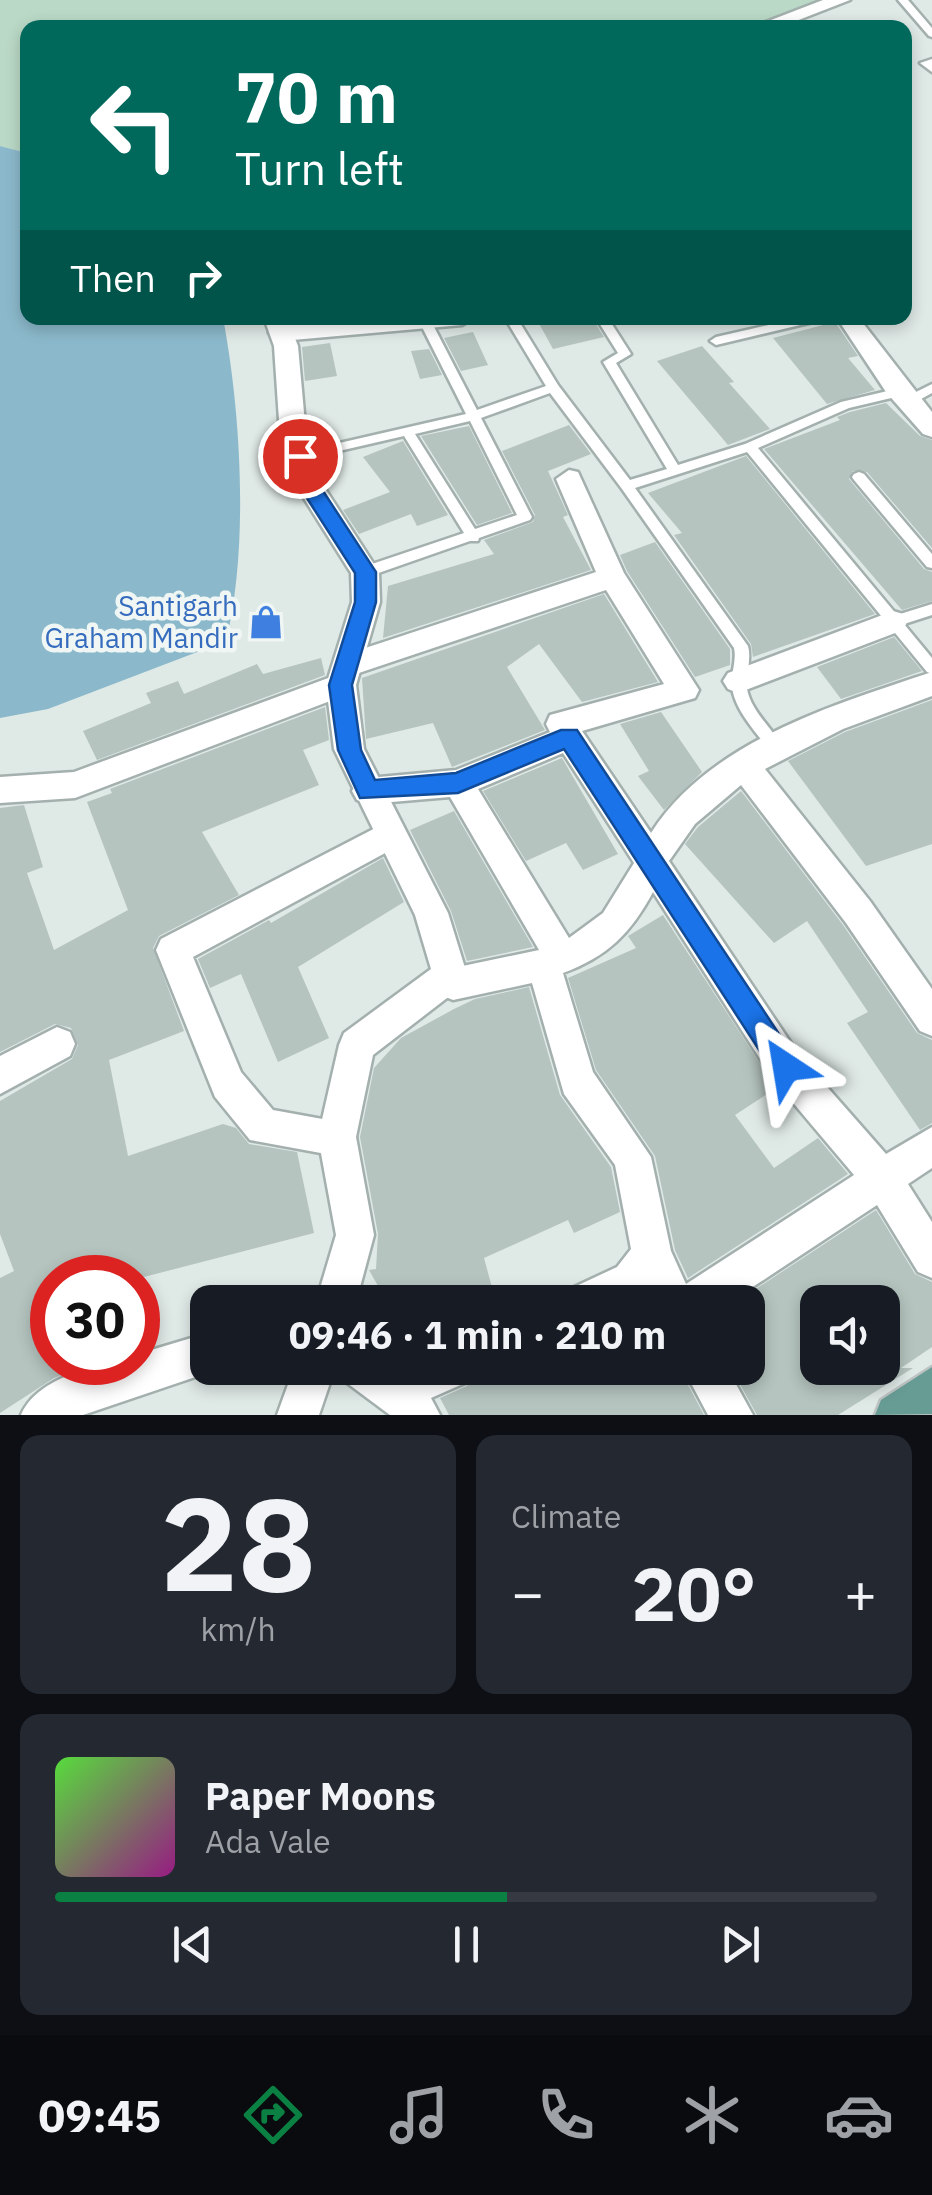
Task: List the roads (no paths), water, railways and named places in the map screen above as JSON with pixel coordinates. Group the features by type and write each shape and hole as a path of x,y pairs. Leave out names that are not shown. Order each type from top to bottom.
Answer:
{"main road":[{"path":"896,1415 932,1388"}],"street":[{"path":"783,20 841,0"},
{"path":"278,325 291,387 292,435 313,492 365,572 366,602 344,675 349,750 431,913 453,984"},
{"path":"854,325 904,396 932,428"},
{"path":"568,479 612,578 684,690 561,724 786,1067 882,1178 932,1258"},
{"path":"0,790 76,785 344,675 612,578"},
{"path":"738,681 893,622"},
{"path":"341,1285 355,1236 337,1137 357,1045 443,982 453,984 554,962 614,926 681,816 743,764 852,711 932,684"},
{"path":"368,791 458,783 569,737"},
{"path":"743,764 858,912 932,1019"},
{"path":"458,783 554,962 577,1081 632,1157 652,1254 666,1285"},
{"path":"337,1137 263,1127 228,1084 174,950 389,835"},
{"path":"0,1076 56,1044"},
{"path":"721,1285 932,1146"},
{"path":"621,1285 631,1280 652,1254"},
{"path":"42,1415 87,1390 190,1359"},
{"path":"298,1415 309,1385"},
{"path":"384,1385 408,1403 430,1385"},
{"path":"714,1385 732,1415"}],"lane":[{"path":"904,0 932,34"},
{"path":"932,62 925,63 932,70"},
{"path":"365,572 521,520 525,512 427,325"},
{"path":"515,325 553,388 741,646 745,658 738,681 742,697 775,747"},
{"path":"606,325 625,354 609,362 674,470"},
{"path":"716,341 783,325"},
{"path":"300,456 474,416 553,388"},
{"path":"627,486 750,447 846,405 932,388"},
{"path":"407,431 473,537"},
{"path":"750,447 932,668"},
{"path":"859,477 932,563"},
{"path":"893,622 932,609"}],"water":[{"path":"0,146 20,151 20,325 224,325 238,437 240,523 226,641 48,709 0,718"}],"place":[{"name":"Santigarh Graham Mandir","path":"266,622"}]}
